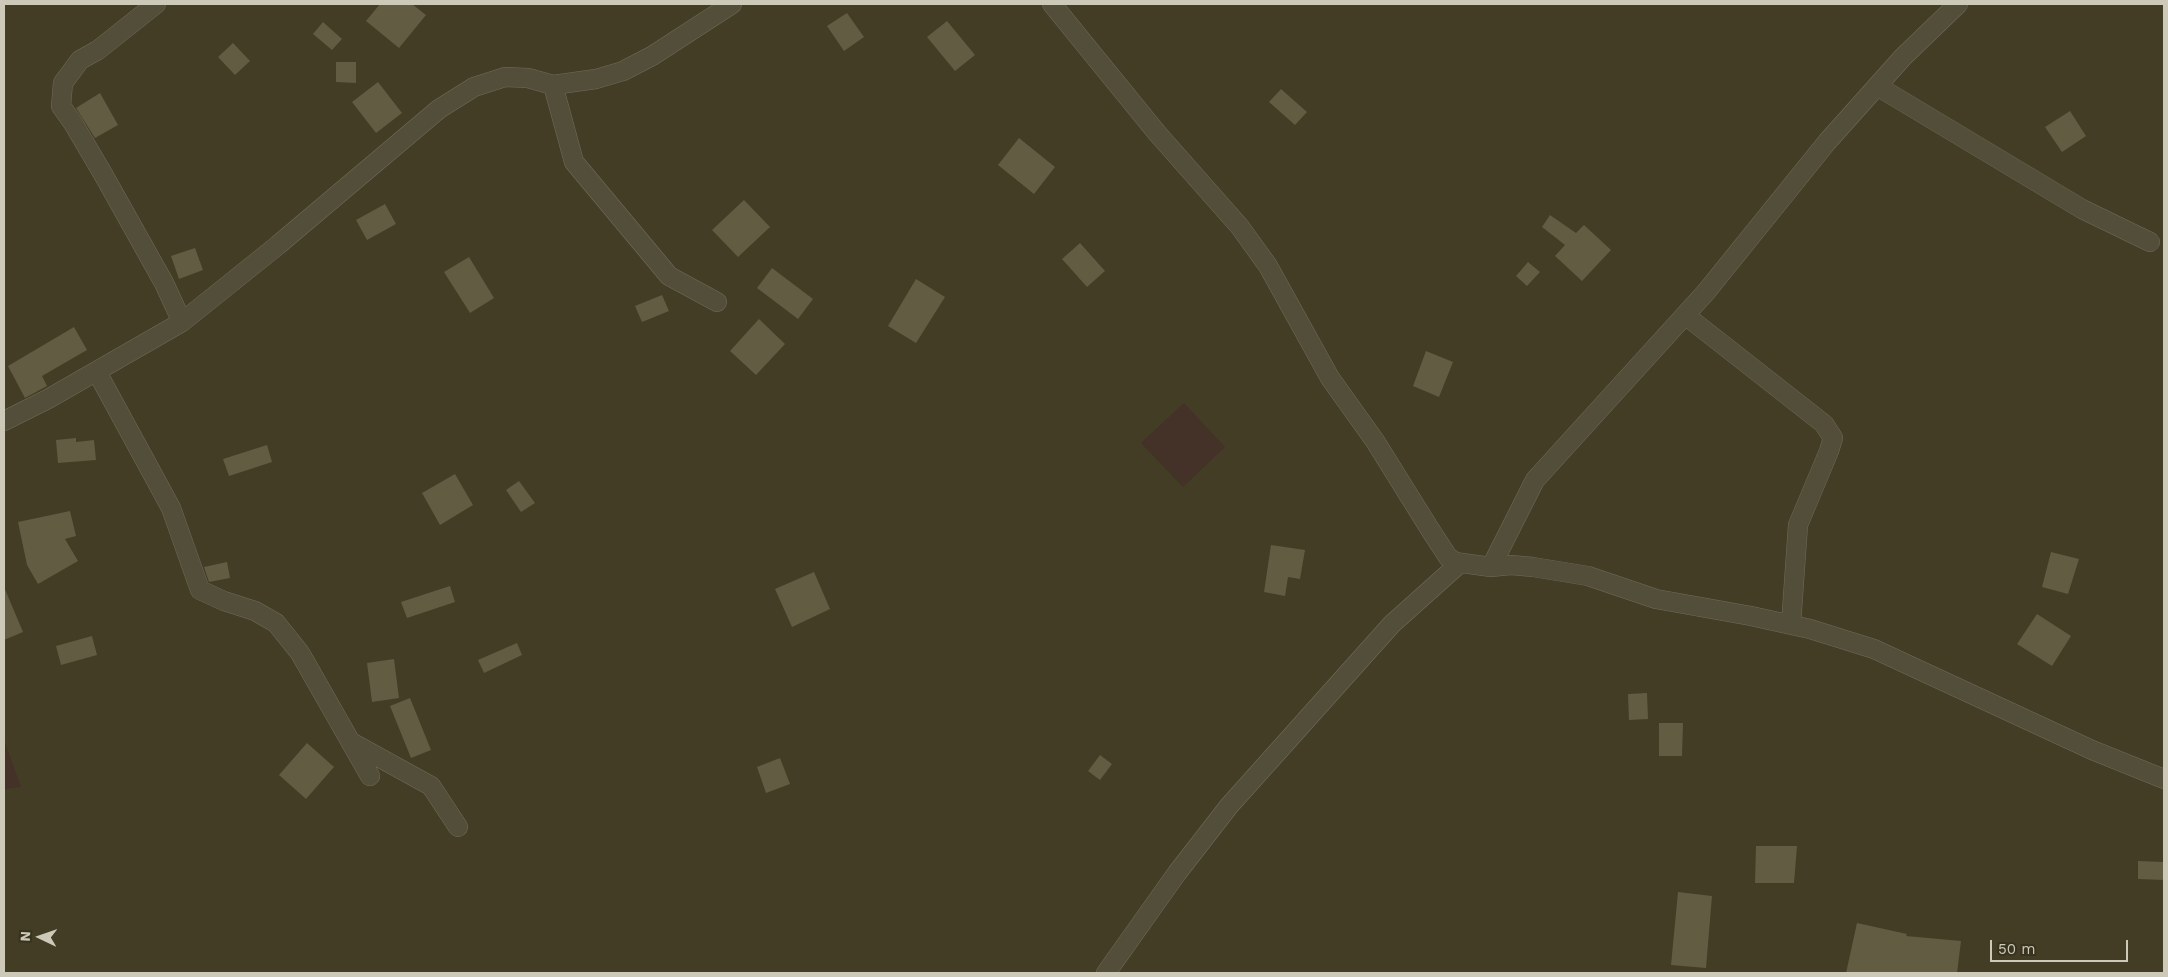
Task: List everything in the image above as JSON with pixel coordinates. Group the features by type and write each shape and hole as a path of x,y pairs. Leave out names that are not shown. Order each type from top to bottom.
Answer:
{"street":[{"path":"156,4 98,50 80,60 62,83 61,106 74,123 164,283 182,322"},
{"path":"4,421 96,372 182,322 278,245 439,109 474,87 505,77 528,78 553,85 596,79 623,71 673,44 732,4"},
{"path":"1052,4 1157,133 1240,227 1268,266 1330,378 1375,441 1448,557 1459,564 1491,567 1511,565 1533,566 1588,576 1656,599 1792,625 1874,649 2092,750 2164,779"},
{"path":"1491,567 1535,480 1706,292 1827,142 1904,57 1958,4"},
{"path":"553,85 574,162 668,276 717,302"},
{"path":"1877,86 2082,210 2150,242"},
{"path":"1685,315 1824,424 1833,438 1798,526 1792,625"},
{"path":"96,372 171,508 200,590 224,601 255,611 276,622 300,653 370,776"},
{"path":"1106,973 1171,881 1229,806 1392,624 1459,564"},
{"path":"350,741 431,786 458,827"}],"shaded area":[{"path":"1184,403 1225,447 1183,487 1141,443"},
{"path":"4,740 21,787 4,789"}],"building":[{"path":"380,4 412,4 426,15 399,48 366,21"},
{"path":"847,13 864,37 844,51 827,26"},
{"path":"947,21 975,55 955,71 927,37"},
{"path":"323,22 342,39 332,50 313,34"},
{"path":"233,43 250,61 235,75 218,57"},
{"path":"336,62 356,62 356,83 336,82"},
{"path":"378,82 402,113 376,133 352,102"},
{"path":"1281,89 1307,112 1295,125 1269,102"},
{"path":"100,93 118,125 95,138 76,108"},
{"path":"2070,111 2086,136 2062,152 2045,127"},
{"path":"1019,138 1055,167 1034,194 998,165"},
{"path":"744,200 770,227 738,257 712,230"},
{"path":"385,204 396,224 367,240 356,220"},
{"path":"1550,215 1576,233 1584,225 1611,250 1582,281 1555,256 1565,245 1542,227"},
{"path":"1080,243 1105,271 1087,287 1062,259"},
{"path":"195,248 203,270 179,279 171,256"},
{"path":"469,257 494,298 470,313 444,272"},
{"path":"1528,262 1540,272 1527,286 1516,276"},
{"path":"772,268 813,299 798,319 757,288"},
{"path":"916,279 945,297 916,343 888,326"},
{"path":"662,295 669,311 642,322 635,306"},
{"path":"759,319 785,344 756,375 730,351"},
{"path":"74,327 87,350 42,376 47,386 25,398 8,366"},
{"path":"1426,351 1453,362 1439,397 1413,386"},
{"path":"76,438 76,442 94,440 96,460 58,463 56,440"},
{"path":"267,445 272,462 229,476 223,459"},
{"path":"455,474 473,505 440,525 422,493"},
{"path":"519,481 535,503 521,512 506,490"},
{"path":"70,511 76,536 65,539 78,561 38,584 27,565 18,522"},
{"path":"1271,545 1305,550 1300,579 1288,577 1285,596 1264,592"},
{"path":"2051,552 2079,559 2068,594 2042,587"},
{"path":"227,562 230,578 209,582 204,567"},
{"path":"814,572 830,609 792,627 775,589"},
{"path":"450,586 455,602 407,618 401,602"},
{"path":"4,587 23,632 4,640"},
{"path":"2037,614 2071,636 2052,666 2017,644"},
{"path":"92,636 97,655 61,665 56,646"},
{"path":"517,643 522,655 484,673 478,660"},
{"path":"394,659 399,698 372,702 367,663"},
{"path":"1647,693 1648,719 1629,720 1628,694"},
{"path":"410,698 431,750 411,758 390,706"},
{"path":"1659,723 1683,723 1682,756 1659,756"},
{"path":"307,743 334,767 306,799 279,775"},
{"path":"1100,755 1112,764 1100,780 1088,771"},
{"path":"780,758 790,784 766,793 757,767"},
{"path":"1756,846 1797,846 1794,883 1755,883"},
{"path":"2138,861 2164,862 2164,880 2138,879"},
{"path":"1678,892 1712,896 1706,968 1671,965"},
{"path":"1857,923 1907,934 1906,936 1961,941 1957,973 1846,973"}]}
